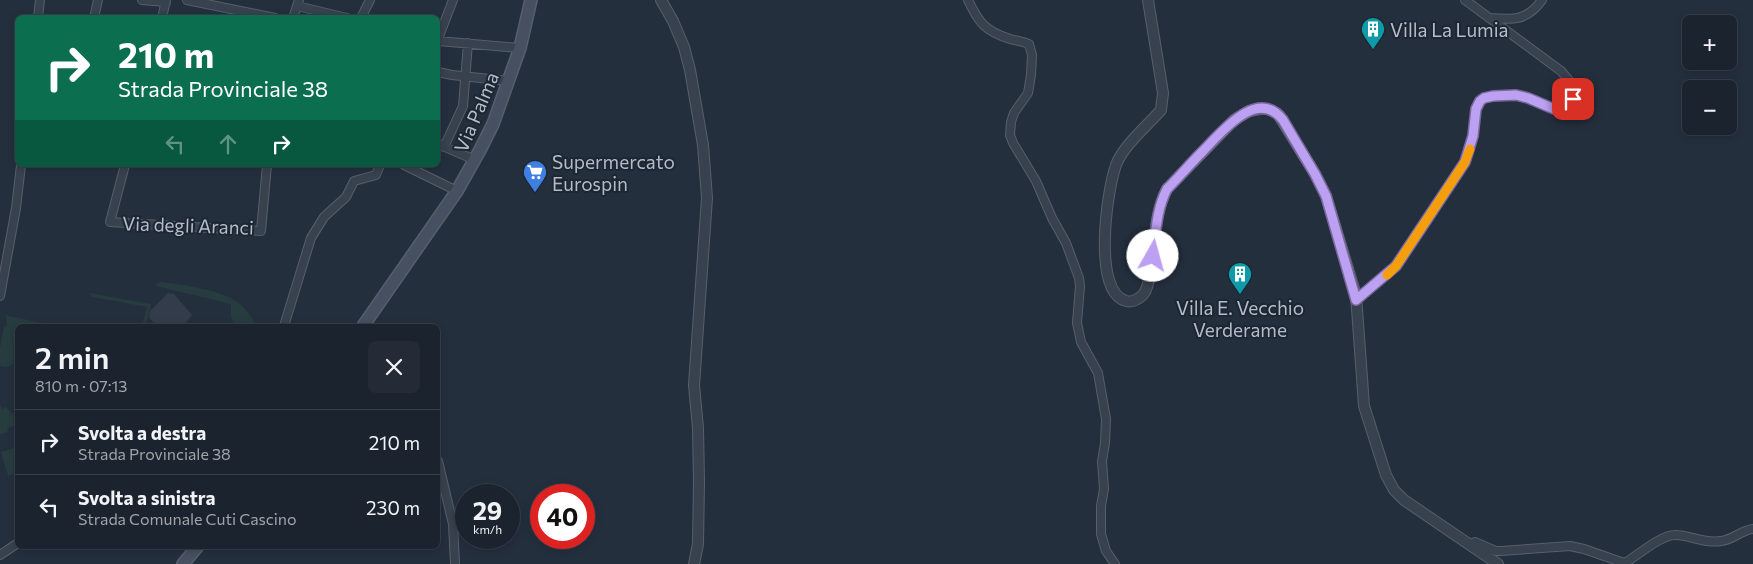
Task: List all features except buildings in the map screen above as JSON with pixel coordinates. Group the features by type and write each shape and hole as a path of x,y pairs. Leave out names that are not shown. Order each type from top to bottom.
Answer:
{"main road":[{"name":"Via Palma","path":"364,324 457,190 475,160 493,124 509,81 520,48 531,0"},
{"path":"184,564 196,549"}],"street":[{"path":"38,15 40,0"},
{"path":"95,15 98,0"},
{"path":"142,0 166,1 163,15"},
{"path":"187,0 227,4 265,15"},
{"path":"362,15 370,0"},
{"path":"440,35 453,0"},
{"path":"661,0 680,38 690,70 703,145 707,189 706,227 694,385 698,428 698,544 694,564"},
{"path":"968,0 979,22 988,29 1000,35 1029,44 1031,75 1028,94 1014,113 1010,135 1036,181 1052,218 1066,243 1078,273 1080,286 1076,323 1081,342 1098,373 1106,419 1102,461 1104,489 1101,506 1101,534 1106,552 1115,564"},
{"path":"1148,0 1163,102 1161,110 1122,153 1112,177 1105,234 1106,267 1108,280 1112,288 1122,300 1129,302 1141,296 1146,290 1150,275 1157,217 1161,201 1167,189 1234,120 1249,110 1267,109 1278,114 1315,174 1326,196 1356,300 1364,406 1386,475 1394,490 1404,500 1498,564"},
{"path":"1356,300 1396,266 1465,162 1473,136 1476,109 1480,101 1493,96 1516,95 1554,109 1566,106 1573,99 1573,85 1561,71 1465,0"},
{"path":"1488,18 1521,18 1531,13 1542,0"},
{"path":"294,15 298,3 337,15"},
{"path":"440,40 520,48"},
{"path":"468,43 463,106 441,145 475,160"},
{"path":"440,72 509,81"},
{"path":"0,296 16,208 21,167"},
{"name":"Via degli Aranci","path":"124,167 110,222 261,231 267,167"},
{"path":"285,324 311,238 324,218 346,197 354,181 376,175 379,167"},
{"path":"408,167 457,190"},
{"path":"440,469 453,524 455,564"},
{"path":"1470,545 1475,542 1496,551 1570,546 1626,563 1660,539 1669,536 1676,535 1699,541 1722,542 1746,530 1753,530"},
{"path":"0,555 15,545"}],"shaded area":[{"path":"168,293 174,294 192,315 185,324 155,324 149,318 150,311"}],"green space":[{"path":"157,283 191,286 225,295 240,304 256,324 233,324 231,304 156,286"},
{"path":"89,293 151,304 146,324 143,324 147,307 92,297"},
{"path":"6,314 42,323 15,324 15,362 6,367 0,366 0,348 4,327 7,326"},
{"path":"0,406 3,409 6,407 15,416 15,426 7,428 8,432 0,434"},
{"path":"15,448 15,474 8,476 1,452"}],"slow traffic":[{"path":"1387,275 1396,266 1465,162 1470,149"}],"place":[{"name":"Villa La Lumia","path":"1373,50"},
{"name":"Supermercato Eurospin","path":"535,193"},
{"name":"Villa E. Vecchio Verderame","path":"1240,295"}],"route":[{"path":"1153,256 1157,217 1161,201 1167,189 1234,120 1249,110 1267,109 1278,114 1283,120 1326,196 1356,300 1396,266 1465,162 1473,136 1474,117 1480,101 1493,96 1516,95 1528,98 1548,108 1559,109 1566,106 1573,99"}]}
